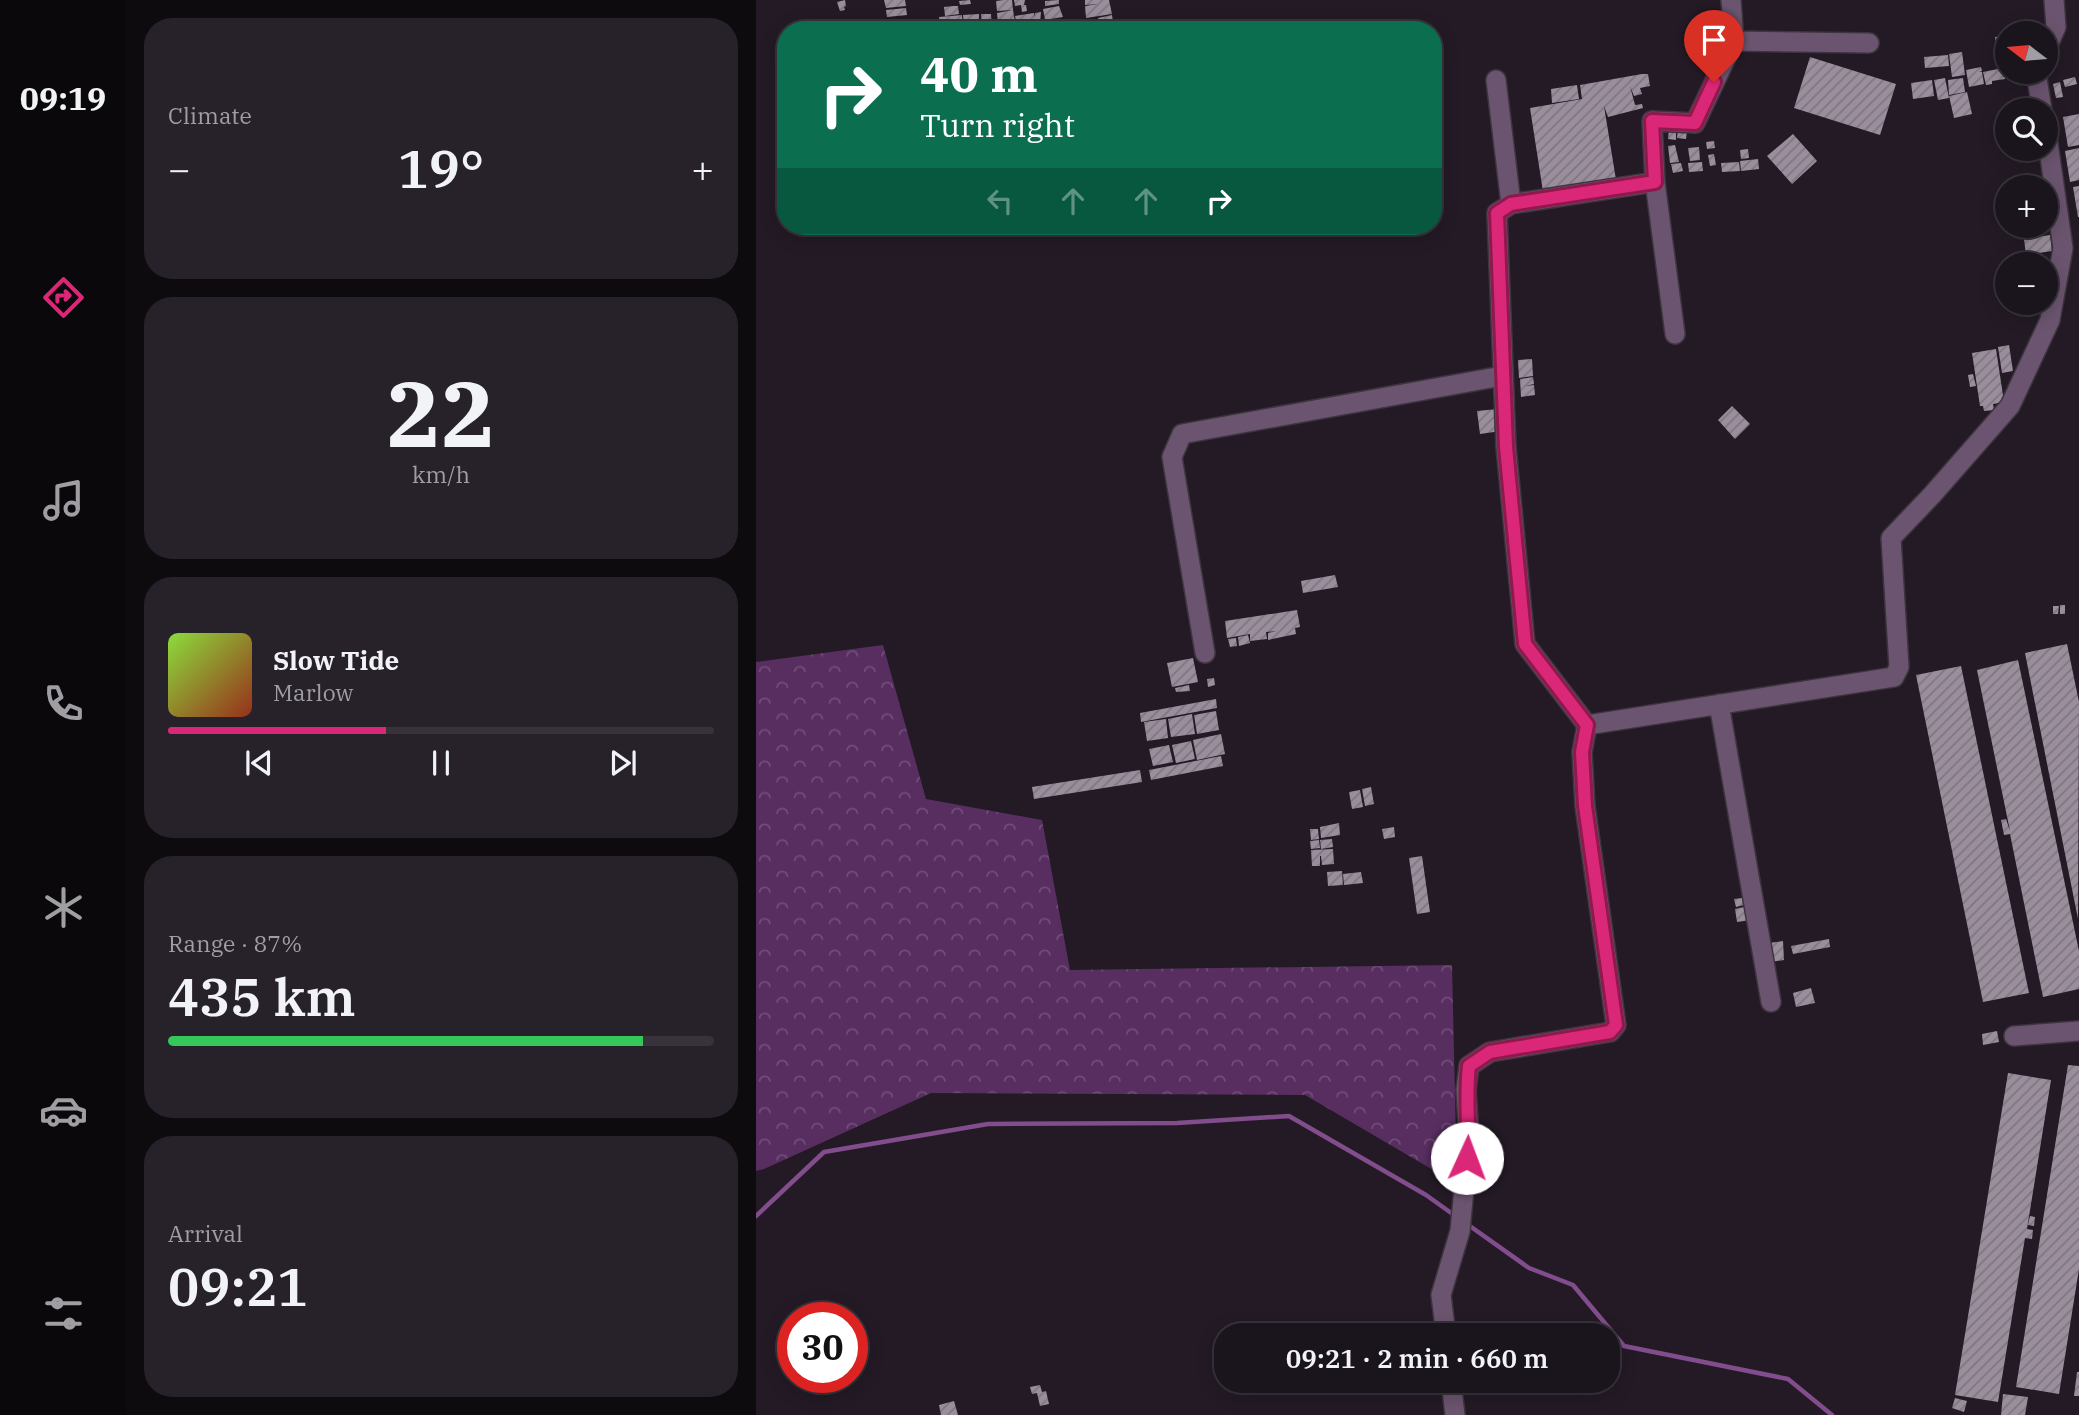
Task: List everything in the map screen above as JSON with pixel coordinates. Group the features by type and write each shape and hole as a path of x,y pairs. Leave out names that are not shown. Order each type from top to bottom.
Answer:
{"street":[{"path":"1675,334 1655,182 1652,121 1695,123 1734,41 1731,0"},
{"path":"2054,0 2056,21"},
{"path":"1734,41 1869,43"},
{"path":"1496,80 1511,204"},
{"path":"1587,725 1894,677 1899,667 1891,538 2010,406 2050,320 2063,248 2051,161"},
{"path":"1444,1323 1441,1295 1460,1231 1469,1136 1466,1090 1469,1066 1490,1052 1610,1032 1616,1025 1585,806 1582,752 1587,725 1525,644 1506,447 1497,213 1511,204 1655,182"},
{"path":"1205,653 1172,457 1182,434 1502,376"},
{"path":"1719,705 1771,1002"},
{"path":"2014,1035 2079,1031"},
{"path":"1452,1393 1455,1415"}],"green space":[{"path":"883,645 926,799 1042,820 1070,970 1452,965 1457,1184 1305,1095 931,1093 756,1171 756,662"}],"building":[{"path":"845,0 845,10 840,11 837,2"},
{"path":"884,0 905,0 906,6 886,8"},
{"path":"970,0 971,4 960,5 959,1"},
{"path":"1012,0 1013,10 997,11 996,1"},
{"path":"1014,0 1025,0 1027,11 1022,12 1021,5 1015,6"},
{"path":"1059,0 1059,4 1045,6 1045,1"},
{"path":"1085,0 1109,0 1112,14 1086,18 1085,6 1098,4 1085,5"},
{"path":"958,6 959,14 945,16 944,7"},
{"path":"1059,6 1063,17 1050,19 1056,21 1045,21 1043,9"},
{"path":"906,8 907,15 887,17 886,10"},
{"path":"1013,10 1015,21 998,21 997,13"},
{"path":"1041,12 1040,21 1016,21 1015,16 1034,13 1035,17 1035,13"},
{"path":"979,14 979,21 964,21 963,15"},
{"path":"981,14 991,14 992,21 982,21"},
{"path":"962,15 962,21 939,21 939,17"},
{"path":"1112,15 1113,21 1098,21 1098,18"},
{"path":"1962,52 1965,75 1952,77 1949,54"},
{"path":"1948,55 1949,66 1925,68 1924,57"},
{"path":"1810,57 1896,84 1880,135 1794,108"},
{"path":"1981,67 1982,71 1979,72 1982,72 1984,84 1969,87 1966,70"},
{"path":"1995,70 1995,81 1992,84 1986,85 1983,72"},
{"path":"1648,74 1650,86 1640,88 1642,94 1634,96 1630,86 1635,105 1642,104 1643,108 1608,117 1604,106 1617,186 1544,198 1530,108 1611,94 1582,99 1580,85"},
{"path":"2075,77 2077,84 2065,87 2063,80"},
{"path":"1945,78 1949,98 1938,100 1934,80"},
{"path":"1963,78 1965,92 1949,95 1948,80"},
{"path":"1932,80 1934,96 1913,99 1911,83"},
{"path":"2058,83 2063,97 2056,98 2053,84"},
{"path":"1577,85 1579,99 1552,103 1551,89"},
{"path":"1967,92 1972,114 1954,118 1949,96"},
{"path":"2079,114 2079,145 2068,147 2063,117"},
{"path":"1669,129 1676,129 1676,140 1668,139"},
{"path":"1678,130 1687,131 1686,139 1677,138"},
{"path":"1793,134 1817,161 1792,184 1767,156"},
{"path":"1714,141 1715,148 1707,149 1706,142"},
{"path":"1675,145 1679,162 1670,163 1668,146"},
{"path":"1699,147 1700,160 1690,161 1688,148"},
{"path":"2079,148 2079,180 2070,182 2065,151"},
{"path":"1748,149 1749,158 1741,159 1740,150"},
{"path":"1714,154 1716,165 1710,166 1708,155"},
{"path":"1758,159 1759,169 1741,171 1740,161"},
{"path":"1702,162 1703,171 1689,172 1688,163"},
{"path":"1739,162 1740,171 1722,172 1721,163"},
{"path":"1681,163 1683,171 1673,173 1671,164"},
{"path":"2079,186 2079,217 2078,217 2073,187"},
{"path":"2050,238 2052,251 2026,252 2024,239"},
{"path":"2009,345 2013,371 2002,373 1998,347"},
{"path":"1996,349 2004,402 1993,404 1994,410 1984,411 1983,406 1980,406 1972,353"},
{"path":"1532,359 1533,376 1519,378 1518,360"},
{"path":"1973,374 1976,386 1970,387 1968,375"},
{"path":"1533,377 1534,384 1525,386 1534,385 1535,395 1521,397 1520,379"},
{"path":"1732,406 1750,424 1735,439 1718,420"},
{"path":"1498,409 1501,431 1480,434 1477,411"},
{"path":"1335,575 1338,587 1303,593 1301,581"},
{"path":"2060,605 2065,605 2065,614 2060,614"},
{"path":"2053,606 2059,606 2058,614 2053,614"},
{"path":"1297,610 1300,627 1295,628 1296,634 1268,640 1268,633 1277,631 1266,632 1267,639 1250,641 1250,634 1227,638 1225,621"},
{"path":"1248,635 1250,643 1239,646 1238,637"},
{"path":"1236,638 1237,646 1230,647 1228,639"},
{"path":"2067,644 2079,702 2078,919 2025,653"},
{"path":"1193,658 1198,682 1172,687 1167,663"},
{"path":"2018,660 2079,951 2079,989 2043,997 2010,834 2004,835 2001,820 2006,819 2010,831 1977,670"},
{"path":"1961,666 2029,993 1983,1002 1916,675"},
{"path":"1214,678 1215,685 1208,687 1207,679"},
{"path":"1189,685 1190,691 1176,692 1175,688"},
{"path":"1216,699 1217,708 1141,722 1140,713"},
{"path":"1216,711 1219,730 1197,734 1194,715"},
{"path":"1192,714 1195,734 1171,737 1168,719"},
{"path":"1166,719 1168,738 1147,741 1144,722"},
{"path":"1221,734 1225,754 1197,760 1193,740"},
{"path":"1191,741 1195,759 1176,763 1172,745"},
{"path":"1169,745 1173,762 1153,766 1149,749"},
{"path":"1221,756 1223,766 1151,780 1149,770"},
{"path":"1140,770 1142,782 1034,799 1032,787"},
{"path":"1371,787 1374,804 1365,806 1362,789"},
{"path":"1360,790 1363,807 1352,809 1349,792"},
{"path":"1339,823 1340,835 1321,838 1320,827"},
{"path":"1394,827 1395,837 1384,839 1382,829"},
{"path":"1310,829 1318,829 1319,839 1311,840"},
{"path":"1332,839 1333,847 1321,849 1320,840"},
{"path":"1319,840 1320,848 1311,849 1310,841"},
{"path":"1333,849 1334,864 1322,865 1320,856 1320,866 1312,866 1311,850"},
{"path":"1422,856 1430,912 1417,914 1409,858"},
{"path":"1342,871 1343,885 1328,886 1327,872"},
{"path":"1361,872 1363,883 1344,885 1343,874"},
{"path":"1742,898 1744,905 1736,907 1734,899"},
{"path":"1749,906 1751,920 1737,922 1735,909"},
{"path":"1829,939 1830,947 1793,954 1791,946"},
{"path":"1783,941 1784,960 1771,962 1769,943"},
{"path":"1811,988 1815,1003 1796,1007 1793,993"},
{"path":"1997,1031 1999,1042 1983,1045 1982,1034"},
{"path":"2068,1065 2079,1066 2079,1269 2059,1394 2016,1387"},
{"path":"2008,1073 2051,1080 2027,1229 2033,1230 2032,1239 2025,1238 1998,1402 1955,1395"},
{"path":"2030,1216 2035,1217 2034,1226 2028,1225"},
{"path":"2077,1372 2079,1396 2074,1396"},
{"path":"1040,1385 1042,1392 1046,1391 1049,1404 1040,1406 1037,1393 1032,1394 1030,1387"},
{"path":"2003,1394 2028,1397 2025,1415 2001,1415"},
{"path":"1955,1398 1967,1401 1964,1412 1952,1408"},
{"path":"954,1401 958,1415 941,1415 939,1405"}],"waterway":[{"path":"756,1216 824,1152 988,1124 1177,1123 1289,1116 1426,1195 1454,1215"},
{"path":"1467,1224 1529,1268 1573,1285 1624,1346 1788,1379 1832,1415"}],"route":[{"path":"1467,1158 1469,1136 1466,1090 1469,1066 1490,1052 1610,1032 1616,1025 1585,806 1582,752 1587,725 1525,644 1506,447 1497,213 1511,204 1655,182 1652,121 1695,123 1714,82"}]}
